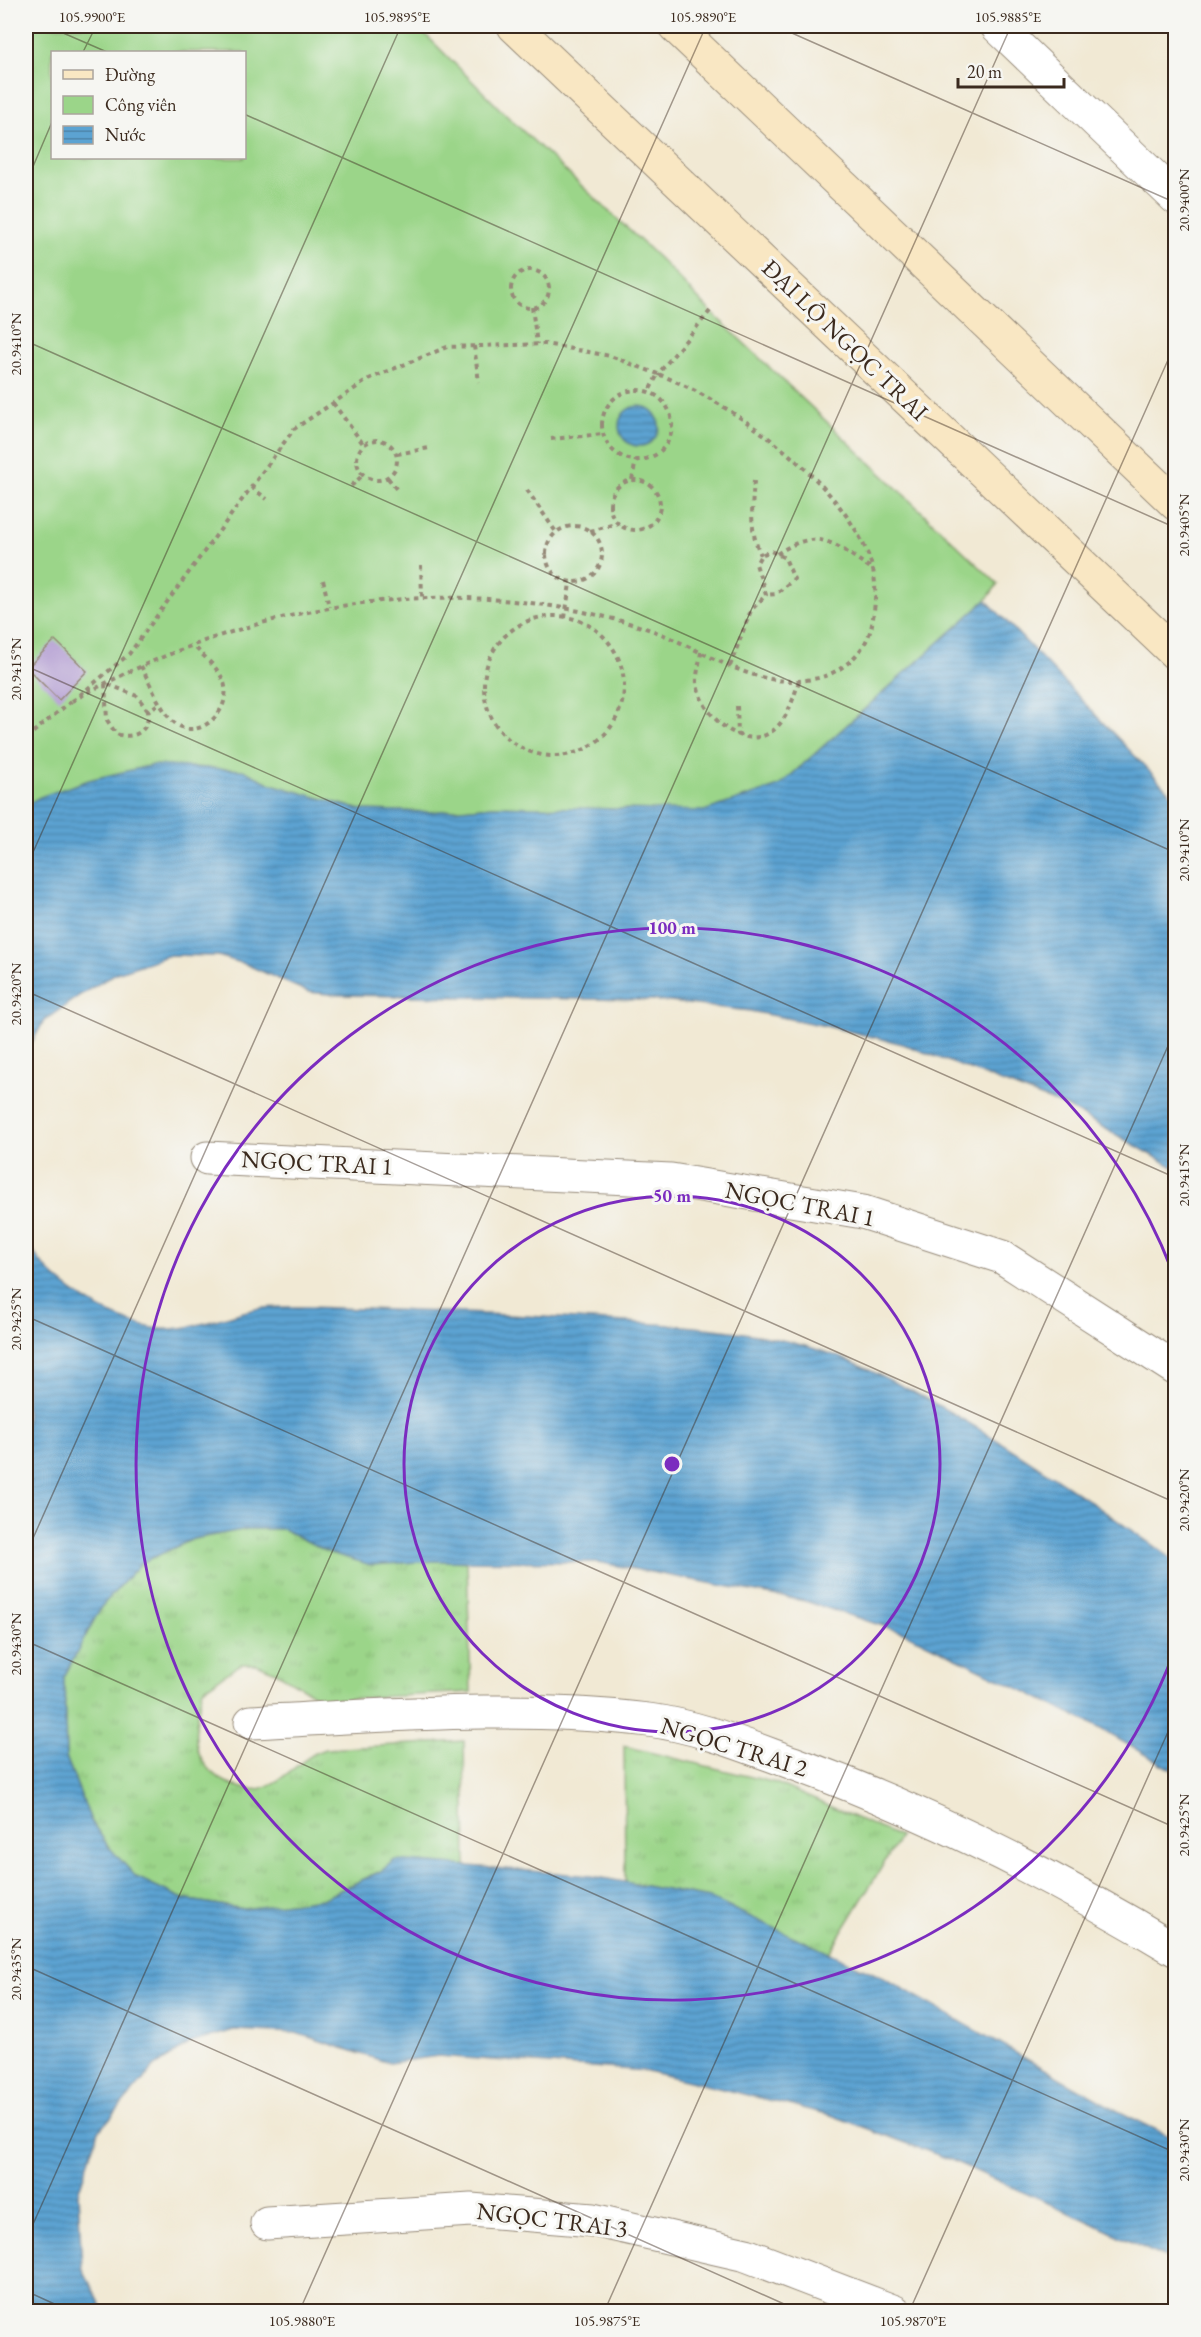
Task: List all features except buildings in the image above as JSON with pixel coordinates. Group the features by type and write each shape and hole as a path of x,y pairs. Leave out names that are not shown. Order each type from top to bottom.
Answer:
{"main road":[{"name":"ĐẠI LỘ NGỌC TRAI","path":"514,26 1176,654"},
{"path":"676,26 1176,504"}],"street":[{"path":"997,26 1176,198"},
{"name":"NGỌC TRAI 1","path":"207,1158 671,1180 863,1212 1002,1257 1176,1369"},
{"name":"NGỌC TRAI 2","path":"251,1722 411,1715 554,1713 648,1720 681,1726 742,1745 879,1796 1017,1859 1176,1950"},
{"name":"NGỌC TRAI 3","path":"267,2223 471,2210 593,2220 746,2255 895,2312"}],"path":[{"path":"525,271 537,271 549,285 543,302 532,307 520,305 513,295 512,283 525,271"},
{"path":"532,307 537,344"},
{"path":"648,393 658,374 710,311"},
{"path":"26,738 129,654 294,429 369,378 447,347 537,344 610,356 658,374 712,399 776,445 823,486 843,512 873,570 874,612 871,632 858,653 842,669 817,679 773,681 743,674 701,651 644,628 566,608 422,597 378,599 328,607 255,625 141,666 72,701"},
{"path":"474,346 478,382"},
{"path":"632,391 648,393 663,402 669,412 670,435 657,453 636,460 615,452 603,434 602,422 611,401 620,394 632,391"},
{"path":"333,403 364,445"},
{"path":"551,438 603,434"},
{"path":"376,440 389,444 397,454 396,467 388,478 375,480 363,475 359,469 357,456 364,445 376,440"},
{"path":"397,454 429,448"},
{"path":"633,480 636,460"},
{"path":"351,486 363,475"},
{"path":"388,478 397,490"},
{"path":"633,480 641,480 655,490 660,506 654,520 641,529 625,528 619,523 611,510 612,494 617,487 633,480"},
{"path":"754,481 752,521 754,542 761,555"},
{"path":"251,487 267,500"},
{"path":"527,490 556,532"},
{"path":"590,531 601,547 600,565 588,579 570,583 553,574 545,557 549,539 556,532 573,526 590,531 619,523"},
{"path":"777,554 792,544 809,538 823,540 836,545 873,570"},
{"path":"730,666 751,610 766,595 776,594 794,579 785,558 771,551 761,555 756,564 766,595"},
{"path":"421,565 422,597"},
{"path":"323,580 328,607"},
{"path":"565,618 570,583"},
{"path":"553,616 565,618 575,620 595,630 611,646 621,666 624,688 619,712 607,732 588,747 565,756 541,755 519,747 500,732 488,711 483,689 486,667 495,646 511,631 531,620 553,616"},
{"path":"141,666 171,721 193,728 204,726 221,711 226,689 222,677 194,646"},
{"path":"701,651 697,683 705,706 730,732 744,738 762,735 777,727 788,710 799,681"},
{"path":"105,683 137,696 148,711 147,724 143,730 130,737 116,734 107,720 105,683"},
{"path":"148,711 161,702"},
{"path":"737,706 738,735"}],"green space":[{"path":"26,26 417,26 509,118 659,258 710,311 998,584 986,600 779,786 704,812 493,806 431,812 361,810 271,784 242,770 153,765 89,780 26,805"},
{"path":"247,1529 283,1529 330,1553 467,1562 471,1692 323,1700 276,1672 256,1664 241,1664 203,1689 196,1729 199,1753 213,1774 226,1782 250,1789 268,1786 325,1749 464,1741 466,1866 395,1860 381,1871 322,1899 244,1909 183,1899 136,1877 108,1846 91,1821 66,1757 64,1677 101,1607 141,1563 193,1539"},
{"path":"624,1746 776,1783 900,1837 829,1953 709,1898 625,1882"},
{"path":"26,2054 29,2064 33,2106 26,2105"}],"water":[{"path":"639,406 653,412 659,426 653,440 639,446 625,440 619,426 625,412"},
{"path":"986,600 1175,798 1175,1168 1067,1107 903,1044 826,1026 750,1011 652,1000 339,995 308,992 245,964 218,956 170,955 116,973 44,1021 26,1053 26,805 40,797 89,780 153,765 243,770 271,784 361,810 431,812 493,806 704,811 779,786"},
{"path":"26,1238 47,1269 79,1296 117,1317 153,1328 191,1326 262,1308 307,1307 659,1324 727,1330 794,1343 858,1365 941,1407 1021,1456 1175,1561 1175,1772 1094,1725 905,1633 805,1601 597,1562 434,1561 371,1565 330,1553 283,1529 247,1529 193,1539 141,1563 101,1607 64,1677 66,1757 91,1821 108,1846 136,1877 183,1899 244,1909 322,1899 381,1871 395,1860 592,1876 709,1898 884,1978 1118,2111 1175,2139 1175,2263 949,2159 831,2115 647,2071 438,2056 389,2063 296,2033 234,2030 190,2043 155,2066 99,2131 78,2193 82,2268 104,2311 26,2311 26,2164 32,2081 26,2054"}]}
